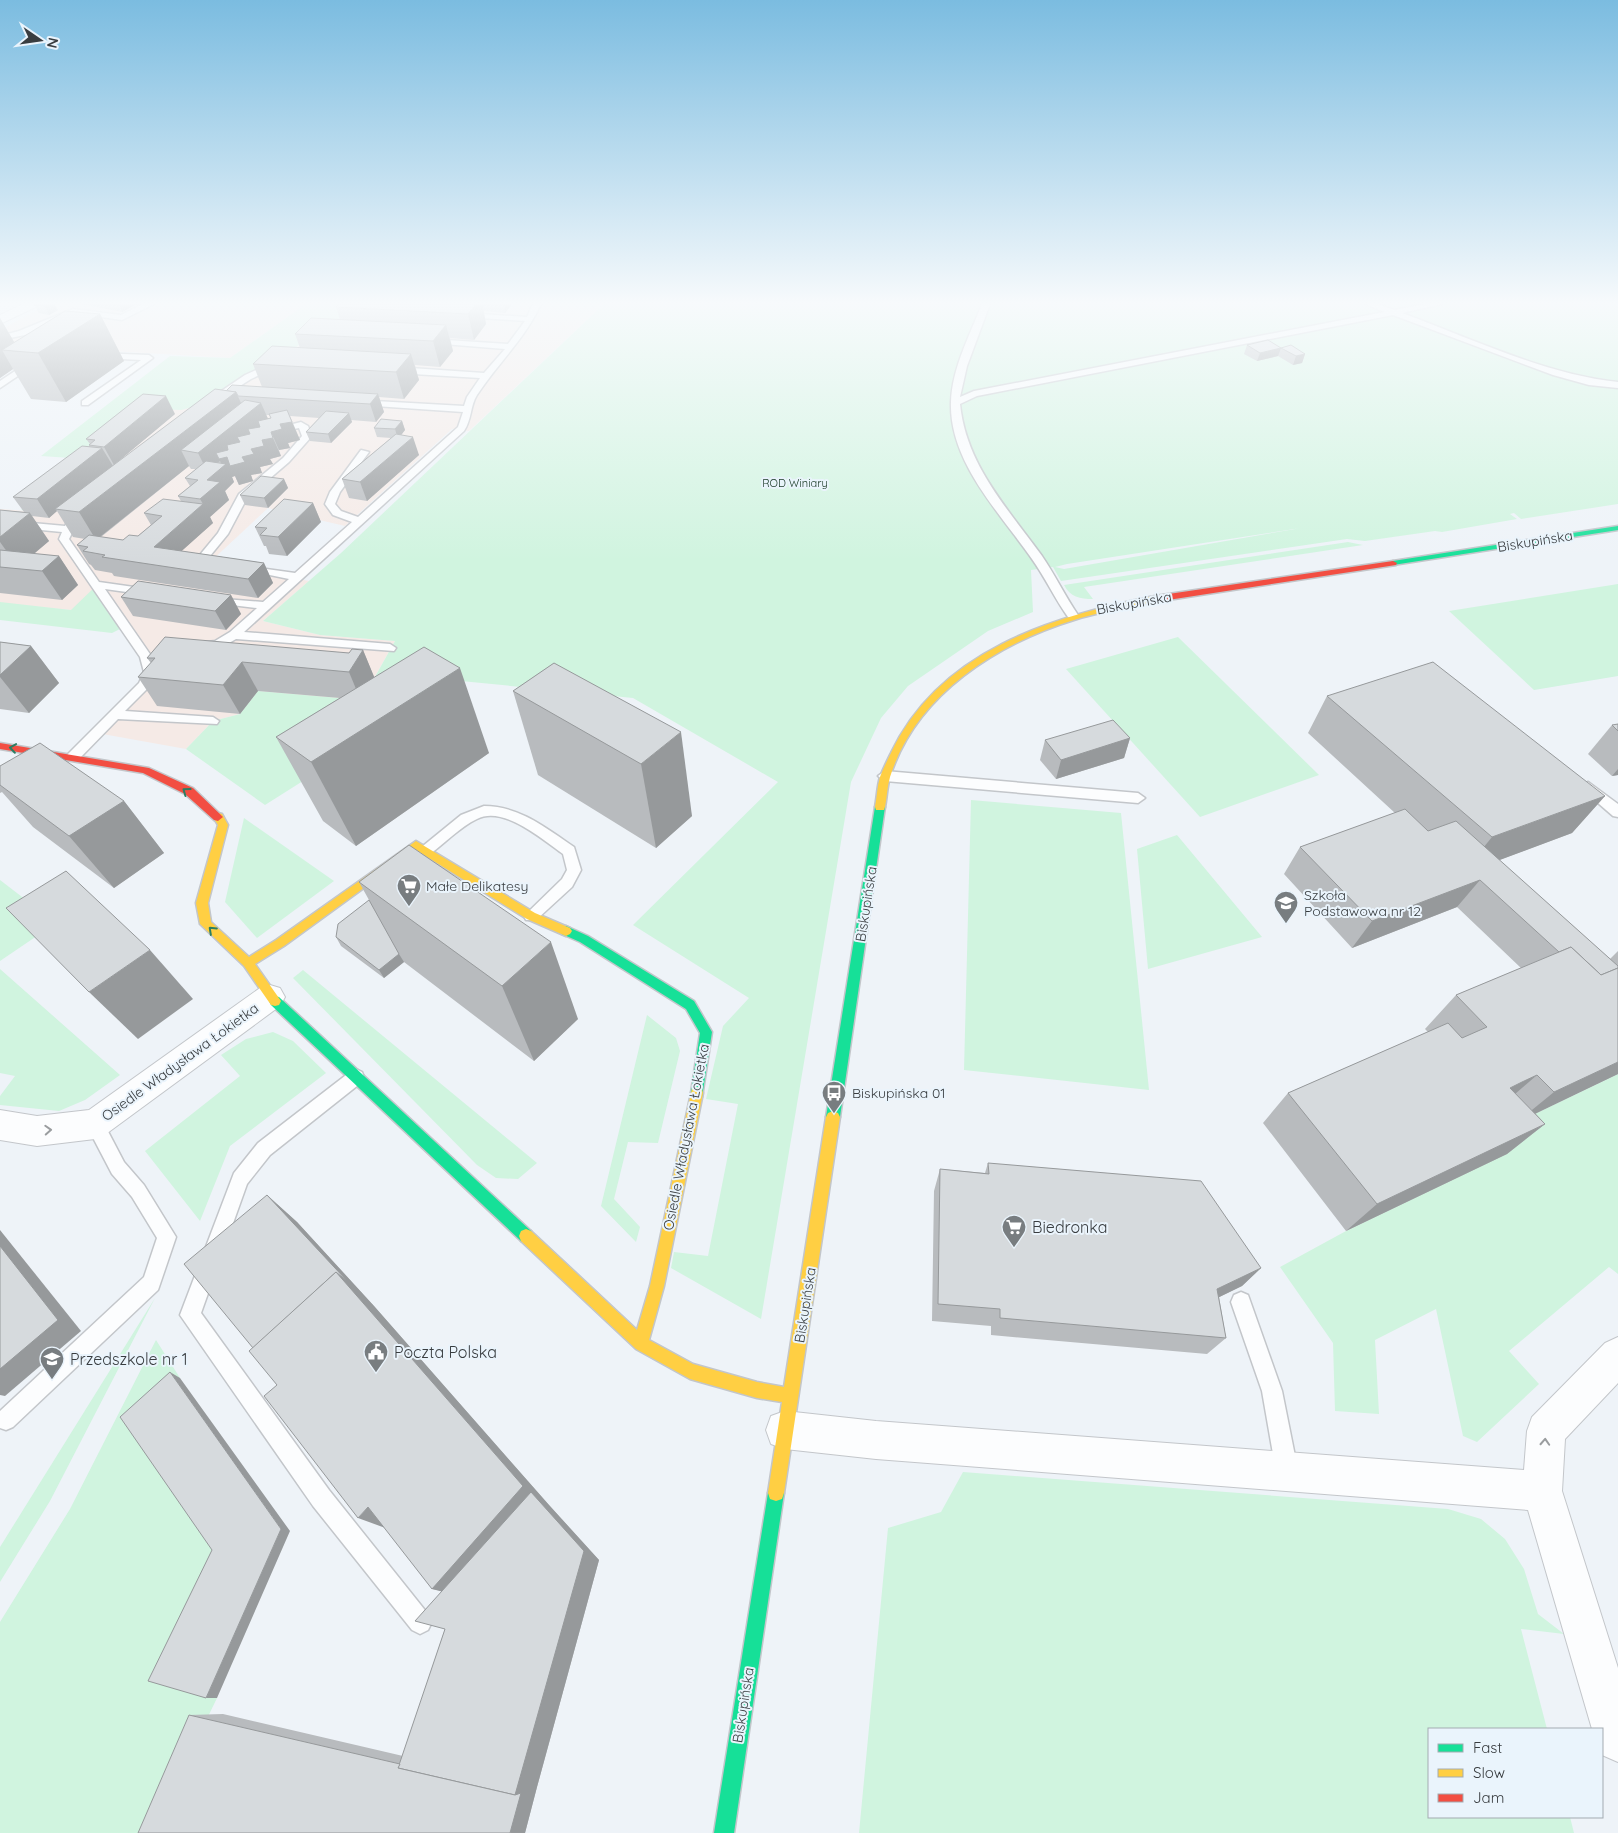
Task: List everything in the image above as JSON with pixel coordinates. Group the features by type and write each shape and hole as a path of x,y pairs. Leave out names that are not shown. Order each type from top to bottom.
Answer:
{"street":[{"name":"Biskupińska","path":"724,1833 885,776 900,740 929,702 954,676 994,649 1031,630 1072,615 1116,604 1618,528"},
{"name":"Osiedle Władysława Łokietka","path":"0,746 73,756 145,770 168,777 217,813 223,825 202,903 206,924 248,963 270,997 642,1344 690,1371 757,1390 788,1413"},
{"path":"248,963 280,944 416,845 425,850"},
{"name":"Osiedle Władysława Łokietka","path":"425,850 531,916 584,939 690,1005 706,1032 703,1064 657,1286 642,1344"},
{"name":"Osiedle Władysława Łokietka","path":"0,1125 37,1131 95,1124 270,997"},
{"path":"1618,1356 1546,1431 1542,1491 1618,1739"},
{"path":"788,1413 876,1440 1542,1491"}],"lane":[{"path":"85,403 104,390"},
{"path":"211,401 227,390"},
{"path":"238,390 245,392"},
{"path":"188,648 218,644 234,635 461,429 467,420 470,399 477,390"},
{"path":"957,390 956,423 976,471 1038,559 1055,592 1072,615"},
{"path":"955,402 974,394 997,390"},
{"path":"350,401 468,409"},
{"path":"266,435 280,427 301,426 305,428 307,436 286,460 243,496 223,534 204,556 209,563 297,577"},
{"path":"359,521 337,513 330,504 335,492 364,452"},
{"path":"73,756 144,685 150,672 150,656 64,539 80,509 87,503"},
{"path":"0,523 68,529"},
{"path":"70,570 88,573"},
{"path":"97,586 162,593"},
{"path":"200,598 266,606"},
{"path":"234,635 390,648"},
{"path":"116,714 213,721"},
{"path":"885,776 1138,798"},
{"path":"1579,780 1618,812"},
{"path":"425,850 474,814 490,810 514,815 569,851 574,870 567,883 531,916"},
{"path":"356,1078 264,1149 240,1180 190,1315 321,1498 420,1622"},
{"path":"6,1420 151,1283 167,1237 138,1191 118,1168 95,1124"},
{"path":"1241,1302 1272,1390 1288,1473"}],"shaded area":[{"path":"209,390 513,390 469,431 452,429 345,526 268,508 209,563 309,581 263,621 320,635 395,641 361,701 258,691 240,714 213,721 186,749 97,733 150,672 124,627 71,610 0,603 0,509 28,511 155,409"}],"green space":[{"path":"127,390 224,390 193,407 181,410 155,409 28,511 21,510 85,459 41,456"},
{"name":"ROD Winiary","path":"514,390 1618,390 1618,504 1521,519 1514,513 1510,514 1517,519 1442,532 1435,531 1365,541 1347,539 1061,581 1053,567 1031,570 1033,612 988,631 908,686 881,718 851,782 761,1319 671,1268 674,1252 708,1256 738,1104 706,1099 723,1026 749,998 633,925 778,782 633,698 461,681 265,805 186,749 213,721 240,714 258,691 362,700 395,641 320,635 263,621 341,553","holes":["1301,528 1064,569 1055,567 1067,564"]},
{"path":"1348,542 1363,545 1084,587 1093,599 1076,596 1069,592 1064,585"},
{"path":"1618,584 1618,676 1534,690 1449,611"},
{"path":"97,585 124,627 112,633 0,620 0,602 71,610"},
{"path":"1178,637 1319,775 1200,817 1066,669"},
{"path":"971,800 1121,813 1149,1090 964,1070"},
{"path":"244,818 334,881 257,938 225,902"},
{"path":"1177,835 1262,937 1148,969 1137,849"},
{"path":"0,880 56,923 0,961"},
{"path":"0,969 120,1075 85,1100 59,1111 0,1105 0,1096 15,1076 0,1073"},
{"path":"303,970 537,1163 518,1179 496,1178 477,1165 293,978"},
{"path":"647,1015 676,1038 680,1051 658,1143 628,1142 614,1199 640,1227 636,1242 601,1206"},
{"path":"273,1032 293,1041 326,1073 230,1146 200,1221 145,1151 240,1076 221,1055 246,1039"},
{"path":"1618,1074 1618,1274 1609,1267 1509,1351 1539,1384 1477,1442 1463,1436 1436,1309 1375,1340 1379,1414 1335,1411 1333,1343 1280,1267 1346,1231 1506,1154 1516,1123"},
{"path":"155,1298 50,1501 0,1582 0,1547"},
{"path":"156,1340 180,1378 222,1553 161,1681 217,1698 189,1756 156,1833 0,1833 0,1622 70,1509"},
{"path":"963,1472 1448,1509 1481,1519 1505,1539 1524,1569 1538,1614 1564,1634 1521,1629 1547,1728 1428,1728 1428,1818 1570,1818 1574,1833 859,1833 888,1528 941,1512"}],"building":[{"path":"214,390 236,392 79,512 55,509"},
{"path":"306,390 378,394 370,404 238,396 236,392 226,391"},
{"path":"143,394 166,396 104,447 89,445 95,440 86,439"},
{"path":"245,400 261,403 198,453 181,450"},
{"path":"287,410 292,422 280,424 282,429 271,432 273,438 262,440 264,446 251,449 254,454 242,457 245,462 230,466 227,457 219,459 216,453 228,450 227,445 240,442 237,437 250,434 248,429 260,427 258,421 271,418 269,414"},
{"path":"326,411 349,413 328,434 306,432"},
{"path":"381,419 402,421 395,429 374,428"},
{"path":"396,434 413,437 360,482 342,479"},
{"path":"82,446 102,448 37,499 13,497"},
{"path":"206,461 226,464 207,480 220,482 200,499 178,496 198,480 185,478"},
{"path":"261,476 284,479 264,498 240,495"},
{"path":"163,499 203,504 154,547 264,563 248,579 102,557 105,555 83,551 88,547 77,545 89,535 123,540 129,535 138,536 162,516 144,513"},
{"path":"284,499 313,503 278,537 260,535 267,528 255,527"},
{"path":"0,510 30,513 0,537"},
{"path":"0,550 59,556 42,571 0,567"},
{"path":"138,581 231,595 215,611 121,597"},
{"path":"165,637 349,653 352,649 363,650 349,672 242,662 223,685 138,677 155,658 147,658"},
{"path":"0,642 31,646 0,675"},
{"path":"424,647 460,668 311,762 276,737"},
{"path":"1433,662 1605,796 1492,837 1327,696"},
{"path":"554,663 681,732 641,764 513,691"},
{"path":"1113,720 1130,738 1061,760 1045,740"},
{"path":"1618,724 1618,731 1612,725"},
{"path":"40,743 124,801 69,836 0,785 0,766"},
{"path":"1405,809 1428,831 1456,821 1618,968 1601,975 1571,947 1559,952 1480,880 1372,921 1300,847"},
{"path":"409,845 551,942 502,986 359,882"},
{"path":"66,871 150,950 89,992 6,908"},
{"path":"369,900 399,954 379,970 336,937 338,924"},
{"path":"1571,947 1601,975 1618,968 1618,1062 1554,1092 1537,1075 1510,1088 1545,1124 1377,1204 1288,1093 1448,1023 1462,1038 1487,1027 1456,995"},
{"path":"988,1163 1201,1181 1261,1268 1217,1289 1226,1338 1000,1318 1000,1309 938,1304 940,1169 989,1174"},
{"path":"267,1195 348,1282 336,1272 253,1348 184,1264"},
{"path":"0,1246 58,1320 0,1369"},
{"path":"336,1272 523,1486 432,1589 368,1507 358,1518 264,1396 277,1385 249,1351"},
{"path":"170,1372 281,1529 206,1698 148,1681 212,1550 120,1417"},
{"path":"531,1492 584,1551 515,1795 398,1768 445,1629 415,1621"},
{"path":"189,1715 400,1764 398,1768 515,1795 521,1793 510,1833 138,1833"}],"traffic: fast":[{"path":"1393,563 1618,528"},
{"path":"833,1117 880,807"},
{"path":"566,931 584,939 690,1005 706,1032 697,1093"},
{"path":"275,1001 526,1236"},
{"path":"724,1833 776,1493"}],"traffic: slow":[{"path":"880,807 886,774 904,735 929,701 960,673 995,650 1033,632 1073,618 1155,599"},
{"path":"218,817 223,825 202,903 206,924 248,963 275,1001"},
{"path":"248,963 280,943 416,845 531,916 566,931"},
{"path":"641,1344 657,1286 697,1093"},
{"path":"776,1493 833,1117"},
{"path":"526,1236 641,1344 690,1371 757,1390 791,1396"}],"traffic: jam":[{"path":"1155,599 1393,563"},
{"path":"0,746 145,770 189,791 218,817"}],"place":[{"name":"Małe Delikatesy","path":"409,907"},
{"name":"Szkoła Podstawowa nr 12","path":"1286,924"},
{"name":"Biskupińska 01","path":"834,1114"},
{"name":"Biedronka","path":"1014,1248"},
{"name":"Poczta Polska","path":"376,1373"},
{"name":"Przedszkole nr 1","path":"52,1380"}]}
